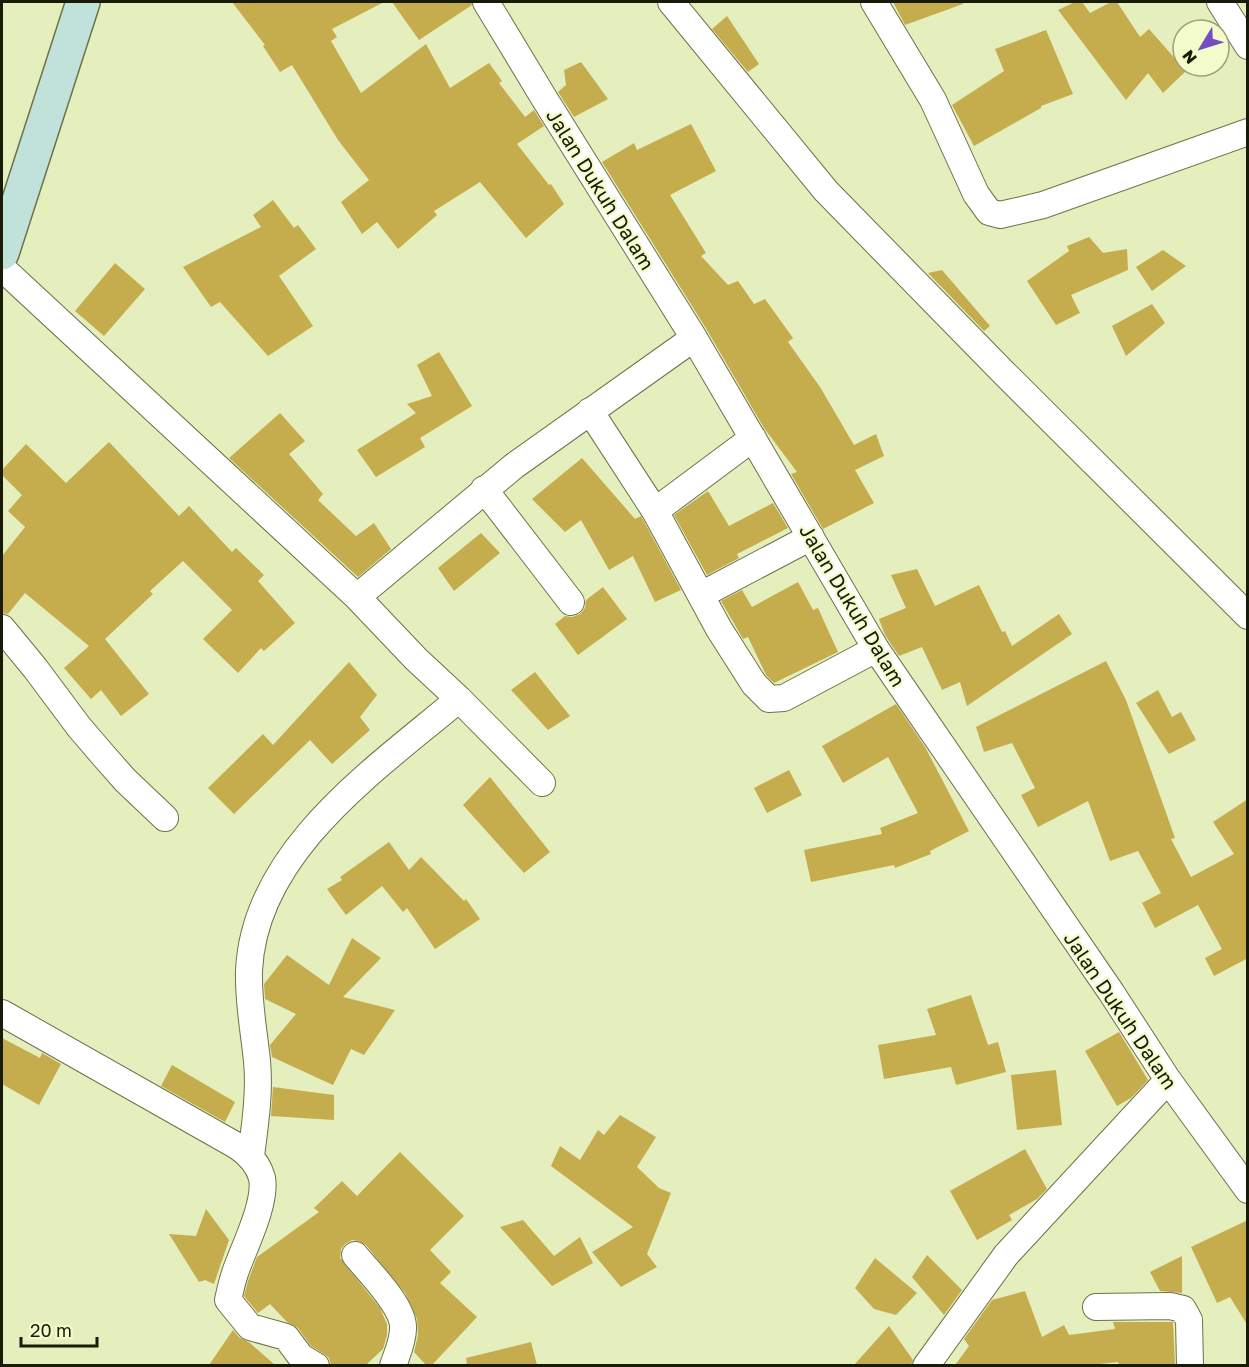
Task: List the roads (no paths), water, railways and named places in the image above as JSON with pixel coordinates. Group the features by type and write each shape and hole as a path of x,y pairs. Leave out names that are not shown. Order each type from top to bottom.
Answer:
{"street":[{"path":"2,253 83,2"},
{"name":"Jalan Dukuh Dalam","path":"486,2 543,98 694,338 876,649 1111,992 1168,1080 1248,1190"},
{"path":"671,2 826,191 1003,372 1248,616"},
{"path":"874,2 933,100 976,194 989,212 1000,215 1044,206 1248,132"},
{"path":"1220,2 1248,46"},
{"path":"2,268 357,597 543,783"},
{"path":"357,597 484,489 694,338"},
{"path":"590,411 656,511 701,595 754,684 769,699 784,698 876,649"},
{"path":"656,511 753,438"},
{"path":"484,489 571,602"},
{"path":"701,595 811,537"},
{"path":"2,628 97,748 125,780 165,818"},
{"path":"251,1156 258,1092 257,1062 250,1018 249,970 258,920 280,874 311,832 342,799 459,699"},
{"path":"2,1013 251,1156 263,1181 261,1194 256,1218 235,1273 228,1300 250,1327 286,1336 301,1357 316,1365"},
{"path":"926,1365 1006,1255 1168,1080"},
{"path":"355,1255 385,1292 401,1317 404,1327 393,1365"},
{"path":"1096,1307 1170,1306 1183,1309 1189,1320 1190,1365"}]}
